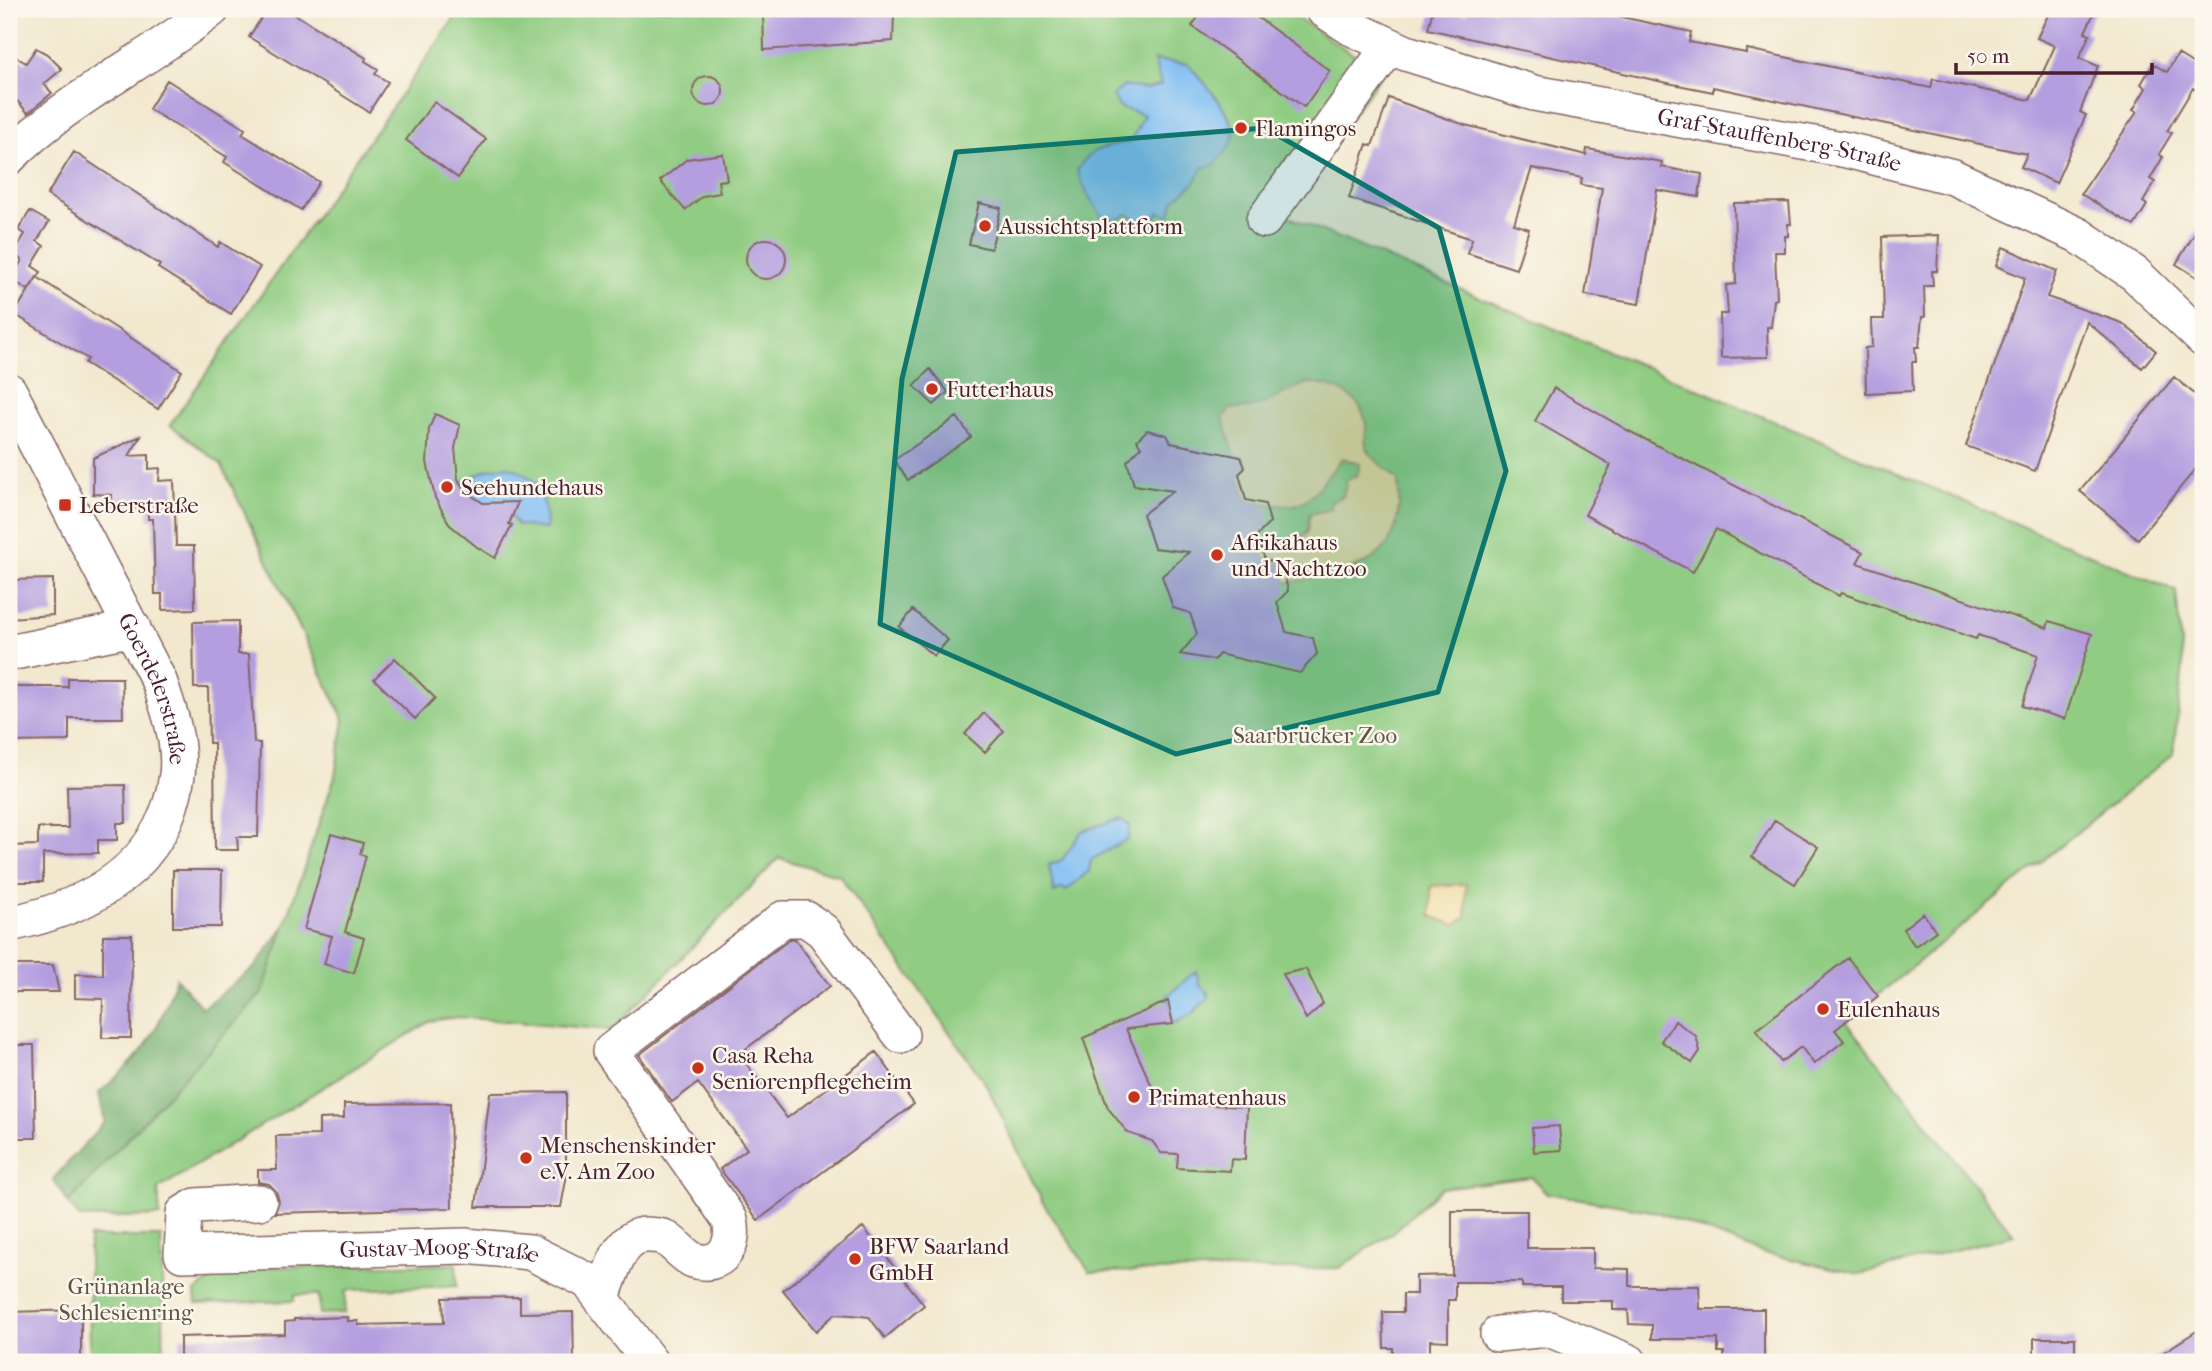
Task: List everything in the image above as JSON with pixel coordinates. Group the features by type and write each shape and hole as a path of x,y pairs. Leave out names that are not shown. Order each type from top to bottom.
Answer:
{"street":[{"path":"9,157 31,135 84,94 170,41 212,9"},
{"name":"Graf-Stauffenberg-Straße","path":"1323,9 1390,46 1422,60 1534,93 1847,150 1954,177 2078,235 2135,274 2203,339"},
{"path":"1264,220 1390,46"},
{"name":"Goerdelerstraße","path":"9,391 159,681 173,724 177,774 168,812 147,852 116,881 86,901 50,915 9,924"},
{"path":"9,653 133,628"},
{"path":"602,1297 618,1257 634,1238 641,1235 662,1237 691,1259 704,1262 723,1256 730,1247 733,1233 730,1220 611,1051 783,919 806,919 822,931 901,1035"},
{"name":"Gustav-Moog-Straße","path":"259,1202 196,1206 184,1213 182,1254 503,1247 530,1252 555,1262 588,1282 650,1362"},
{"path":"1498,1334 1549,1329 1629,1362"}],"highlighted area":[{"path":"1265,128 1439,228 1506,471 1438,692 1176,754 880,624 902,379 956,152"}],"green space":[{"name":"Saarbrücker Zoo","path":"461,9 1283,9 1352,53 1386,69 1280,213 2176,591 2183,665 2173,754 1846,1021 2014,1235 1860,1274 1763,1253 1657,1212 1547,1193 1531,1177 1441,1188 1396,1230 1339,1268 1090,1272 1043,1203 987,1086 840,876 779,858 612,1030 458,1017 431,1021 158,1189 160,1216 80,1218 68,1203 262,993 335,776 344,720 221,464 170,425"},
{"path":"285,925 262,993 68,1203 53,1179 105,1122 99,1093 148,1043 162,1016 176,978 202,1008 255,967"},
{"name":"Grünanlage Schlesienring","path":"89,1237 161,1237 164,1362 90,1362"},
{"path":"456,1264 457,1286 346,1290 345,1313 320,1314 319,1295 294,1295 294,1301 196,1304 195,1292 226,1268"}],"sand":[{"path":"1308,383 1344,392 1358,404 1366,422 1365,441 1368,449 1398,480 1399,509 1394,531 1385,547 1372,559 1335,573 1286,583 1282,564 1265,560 1261,547 1305,535 1309,529 1310,514 1331,509 1330,502 1343,496 1347,480 1357,475 1360,464 1342,458 1312,495 1294,505 1282,506 1246,500 1239,474 1245,468 1241,457 1235,456 1223,418 1230,408 1252,407"},
{"path":"1466,884 1466,917 1455,925 1431,916 1431,886"}],"water":[{"path":"1154,60 1188,64 1225,111 1233,131 1233,140 1213,166 1204,167 1194,183 1175,199 1169,216 1159,212 1149,227 1140,229 1137,219 1127,214 1117,220 1103,218 1087,194 1077,171 1093,153 1131,141 1144,115 1119,107 1113,95 1124,86 1147,89 1161,85"},
{"path":"507,466 528,476 539,489 546,529 517,525 512,517 467,498 461,482 489,469"},
{"path":"1122,818 1130,825 1128,839 1091,860 1089,871 1066,891 1062,888 1054,893 1049,865 1062,860 1082,831"},
{"path":"1196,971 1200,986 1208,992 1208,998 1192,1014 1173,1024 1167,996"}],"building":[{"path":"267,9 286,9 366,58 365,61 378,69 375,74 388,82 369,112 249,37"},
{"path":"763,9 887,9 888,16 894,16 893,41 764,50"},
{"path":"1204,9 1246,9 1330,71 1304,107 1192,26"},
{"path":"1433,9 1467,14 1468,9 1585,9 1691,32 1689,42 1746,53 1747,49 1931,88 1933,79 2030,100 2055,46 2037,38 2051,9 2096,9 2085,32 2090,34 2079,58 2098,66 2080,112 2086,115 2056,183 2021,167 2027,154 1713,87 1713,92 1663,82 1428,29"},
{"path":"36,48 47,54 62,69 44,84 52,93 28,113 9,92 9,53 26,63"},
{"path":"2178,54 2203,70 2203,94 2193,88 2167,131 2172,133 2159,154 2163,157 2150,179 2155,182 2143,202 2147,205 2134,226 2081,194 2137,112 2133,110 2146,88 2141,84 2153,64 2167,72"},
{"path":"708,76 719,80 723,91 719,102 708,106 697,102 693,91 697,80"},
{"path":"167,80 245,129 242,134 319,182 301,210 224,162 227,157 149,109"},
{"path":"1389,98 1465,125 1586,155 1587,149 1662,162 1661,167 1702,174 1699,197 1657,190 1639,304 1585,295 1602,188 1581,185 1582,178 1532,168 1514,224 1529,229 1516,269 1467,253 1472,239 1349,198 1367,144 1372,146"},
{"path":"434,102 486,139 458,178 406,140"},
{"path":"74,152 218,247 220,242 260,267 231,314 158,268 160,265 47,195"},
{"path":"723,154 727,180 718,181 720,193 703,196 685,210 660,181 687,159"},
{"path":"1789,202 1791,224 1788,224 1788,236 1785,236 1785,252 1775,252 1777,299 1774,300 1771,327 1767,327 1768,357 1721,358 1720,314 1728,314 1726,285 1736,284 1734,203"},
{"name":"Aussichtsplattform","path":"979,203 1001,208 991,249 969,244"},
{"path":"30,211 49,222 37,241 44,246 32,266 41,272 28,290 11,279 22,260 13,254 25,234 18,230"},
{"path":"2203,220 2203,281 2176,264"},
{"path":"1939,235 1937,271 1932,271 1933,286 1924,286 1925,317 1922,317 1919,347 1915,347 1916,362 1912,362 1913,391 1866,393 1865,348 1872,347 1871,319 1884,319 1882,237"},
{"path":"766,239 780,245 786,259 780,273 766,279 752,273 746,259 752,245"},
{"path":"2003,247 2057,271 2047,297 2122,323 2156,351 2142,368 2087,322 2035,471 1966,446 2025,278 1996,266"},
{"path":"37,277 182,371 158,409 85,363 88,359 14,314"},
{"name":"Futterhaus","path":"930,369 948,392 934,405 914,386"},
{"path":"2174,377 2203,401 2203,460 2138,539 2080,491"},
{"path":"1554,388 1629,431 1863,552 1857,563 2047,628 2049,621 2092,634 2065,719 2022,706 2038,655 1978,635 1976,639 1841,593 1839,596 1716,529 1693,572 1585,515 1611,465 1535,421"},
{"name":"Seehundehaus","path":"435,414 460,425 455,448 458,479 465,491 483,503 518,502 509,524 512,525 495,558 450,525 435,498 427,462 429,429"},
{"path":"957,417 971,437 908,480 894,460"},
{"name":"Afrikahaus und Nachtzoo","path":"1147,430 1167,435 1171,443 1241,457 1245,468 1239,474 1246,500 1265,504 1270,522 1257,536 1265,560 1282,564 1288,591 1277,602 1286,632 1313,638 1317,654 1300,673 1219,654 1214,660 1180,654 1197,634 1190,613 1173,608 1162,576 1189,552 1154,548 1143,514 1173,491 1134,485 1127,461 1141,447 1137,440"},
{"path":"141,436 129,456 149,455 149,469 160,468 159,481 174,480 176,546 194,546 195,609 162,610 162,594 155,594 153,519 148,519 148,507 112,508 112,495 93,494 93,458"},
{"path":"53,579 53,615 9,618 9,580"},
{"path":"913,610 948,640 934,656 899,627"},
{"path":"238,621 238,654 249,654 254,743 260,743 258,837 237,837 238,850 215,850 214,743 209,743 208,688 194,688 193,622"},
{"path":"395,658 435,698 415,719 374,679"},
{"path":"68,678 122,678 123,718 69,718 69,741 9,742 9,687 68,687"},
{"path":"984,713 1004,731 985,752 965,734"},
{"path":"125,785 126,823 117,823 117,840 98,840 98,853 43,854 43,882 9,882 9,846 38,845 38,828 68,828 67,786"},
{"path":"1775,820 1818,847 1795,884 1752,857"},
{"path":"331,834 363,843 360,854 366,856 345,932 364,938 354,973 324,964 332,936 304,929"},
{"path":"173,870 222,870 221,927 173,927"},
{"path":"1923,913 1936,931 1915,946 1903,929"},
{"path":"103,935 132,935 131,1038 102,1038 103,999 75,998 75,974 103,975"},
{"name":"Casa Reha Seniorenpflegeheim","path":"790,939 795,939 830,986 739,1054 787,1118 876,1052 914,1104 758,1220 720,1169 747,1149 698,1083 672,1102 639,1055"},
{"name":"Eulenhaus","path":"1848,958 1878,996 1835,1030 1844,1041 1814,1064 1801,1047 1781,1062 1756,1030"},
{"path":"12,965 53,965 59,992 11,992"},
{"path":"1306,969 1323,1004 1306,1019 1283,974"},
{"name":"Primatenhaus","path":"1168,1001 1173,1024 1126,1029 1154,1091 1173,1103 1247,1107 1245,1160 1231,1159 1230,1171 1177,1168 1178,1154 1161,1153 1152,1141 1128,1133 1108,1108 1083,1038"},
{"path":"1675,1021 1696,1036 1700,1051 1692,1063 1661,1041"},
{"path":"9,1045 34,1045 36,1138 9,1138"},
{"name":"Menschenskinder e.V. Am Zoo","path":"566,1092 566,1180 561,1207 476,1207 490,1093"},
{"path":"450,1103 452,1208 275,1213 279,1201 276,1191 269,1184 258,1182 258,1170 277,1170 276,1136 319,1135 319,1119 344,1118 344,1104"},
{"path":"1559,1126 1561,1150 1534,1152 1532,1128"},
{"path":"1452,1211 1527,1211 1527,1248 1593,1248 1593,1268 1629,1269 1629,1286 1699,1286 1700,1309 1764,1309 1764,1362 1724,1362 1724,1352 1718,1352 1718,1339 1652,1339 1652,1325 1629,1324 1628,1310 1613,1310 1613,1301 1561,1301 1561,1287 1522,1287 1522,1282 1455,1282 1455,1300 1448,1300 1448,1341 1430,1340 1430,1362 1393,1362 1393,1348 1384,1348 1383,1312 1403,1312 1403,1294 1416,1294 1416,1276 1452,1275"},
{"name":"BFW Saarland GmbH","path":"863,1227 924,1305 885,1338 869,1317 852,1315 835,1314 816,1331 783,1290"},
{"path":"520,1297 520,1313 573,1312 574,1362 180,1362 180,1337 285,1334 285,1322 294,1319 348,1317 348,1321 358,1321 358,1325 444,1323 443,1298"},
{"path":"81,1310 81,1362 9,1362 9,1312"},
{"path":"2203,1327 2203,1355 2191,1362 2148,1362"},
{"path":"2034,1338 2075,1338 2075,1362 2034,1362"}],"place":[{"name":"Flamingos","path":"1241,128"},
{"name":"Aussichtsplattform","path":"985,226"},
{"name":"Futterhaus","path":"932,389"},
{"name":"Seehundehaus","path":"447,487"},
{"name":"Leberstraße","path":"65,505"},
{"name":"Afrikahaus und Nachtzoo","path":"1217,555"},
{"name":"Eulenhaus","path":"1823,1009"},
{"name":"Casa Reha Seniorenpflegeheim","path":"698,1068"},
{"name":"Primatenhaus","path":"1134,1097"},
{"name":"Menschenskinder e.V. Am Zoo","path":"526,1158"},
{"name":"BFW Saarland GmbH","path":"855,1259"}]}
